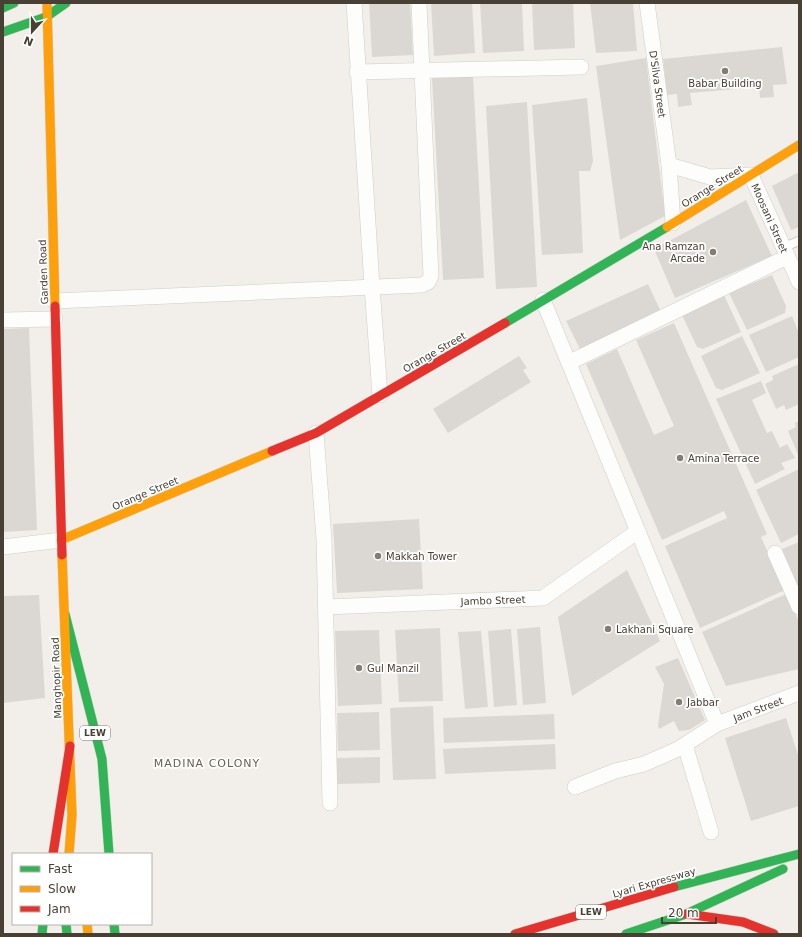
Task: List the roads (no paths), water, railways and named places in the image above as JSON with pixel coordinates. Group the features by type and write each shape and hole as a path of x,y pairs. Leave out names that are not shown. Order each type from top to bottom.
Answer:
{"main road":[{"path":"3,8 14,3"},
{"name":"Garden Road","path":"46,3 61,540"},
{"path":"3,32 46,17 66,3"},
{"name":"Orange Street","path":"61,540 316,433 673,223 799,145"},
{"name":"Manghopir Road","path":"61,540 72,815 69,853"},
{"name":"LEW","path":"65,614 102,759 109,853"},
{"name":"LEW","path":"53,853 70,746"},
{"name":"Manghopir Road","path":"72,815 78,853"},
{"name":"Lyari Expressway","path":"515,934 667,889 799,854"},
{"path":"626,934 686,914 799,862"},
{"path":"686,914 725,918 752,925 774,934"}],"street":[{"path":"354,3 357,72 380,396"},
{"path":"54,301 422,285 428,282 431,276 419,3"},
{"name":"D'Silva Street","path":"647,3 669,165 673,223"},
{"path":"357,72 581,67"},
{"path":"669,165 710,177 751,175"},
{"name":"Moosani Street","path":"751,175 799,282"},
{"path":"570,362 785,252"},
{"path":"543,300 570,362 717,724"},
{"path":"3,320 55,318"},
{"path":"316,433 324,539 330,803"},
{"name":"Jambo Street","path":"326,607 543,598 638,532"},
{"path":"3,547 61,540"},
{"path":"775,553 799,607"},
{"name":"Jam Street","path":"575,787 615,771 644,764 685,745 717,724 799,693"},
{"path":"685,745 711,832"}],"lane":[{"path":"785,252 799,241"}],"place":[{"name":"Babar Building","path":"725,71"},
{"name":"Ana Ramzan Arcade","path":"713,252"},
{"name":"Amina Terrace","path":"680,458"},
{"name":"Makkah Tower","path":"378,556"},
{"name":"Lakhani Square","path":"608,629"},
{"name":"Gul Manzil","path":"359,668"},
{"name":"Jabbar","path":"679,702"}],"district":[{"name":"MADINA COLONY","path":"207,763"}]}
